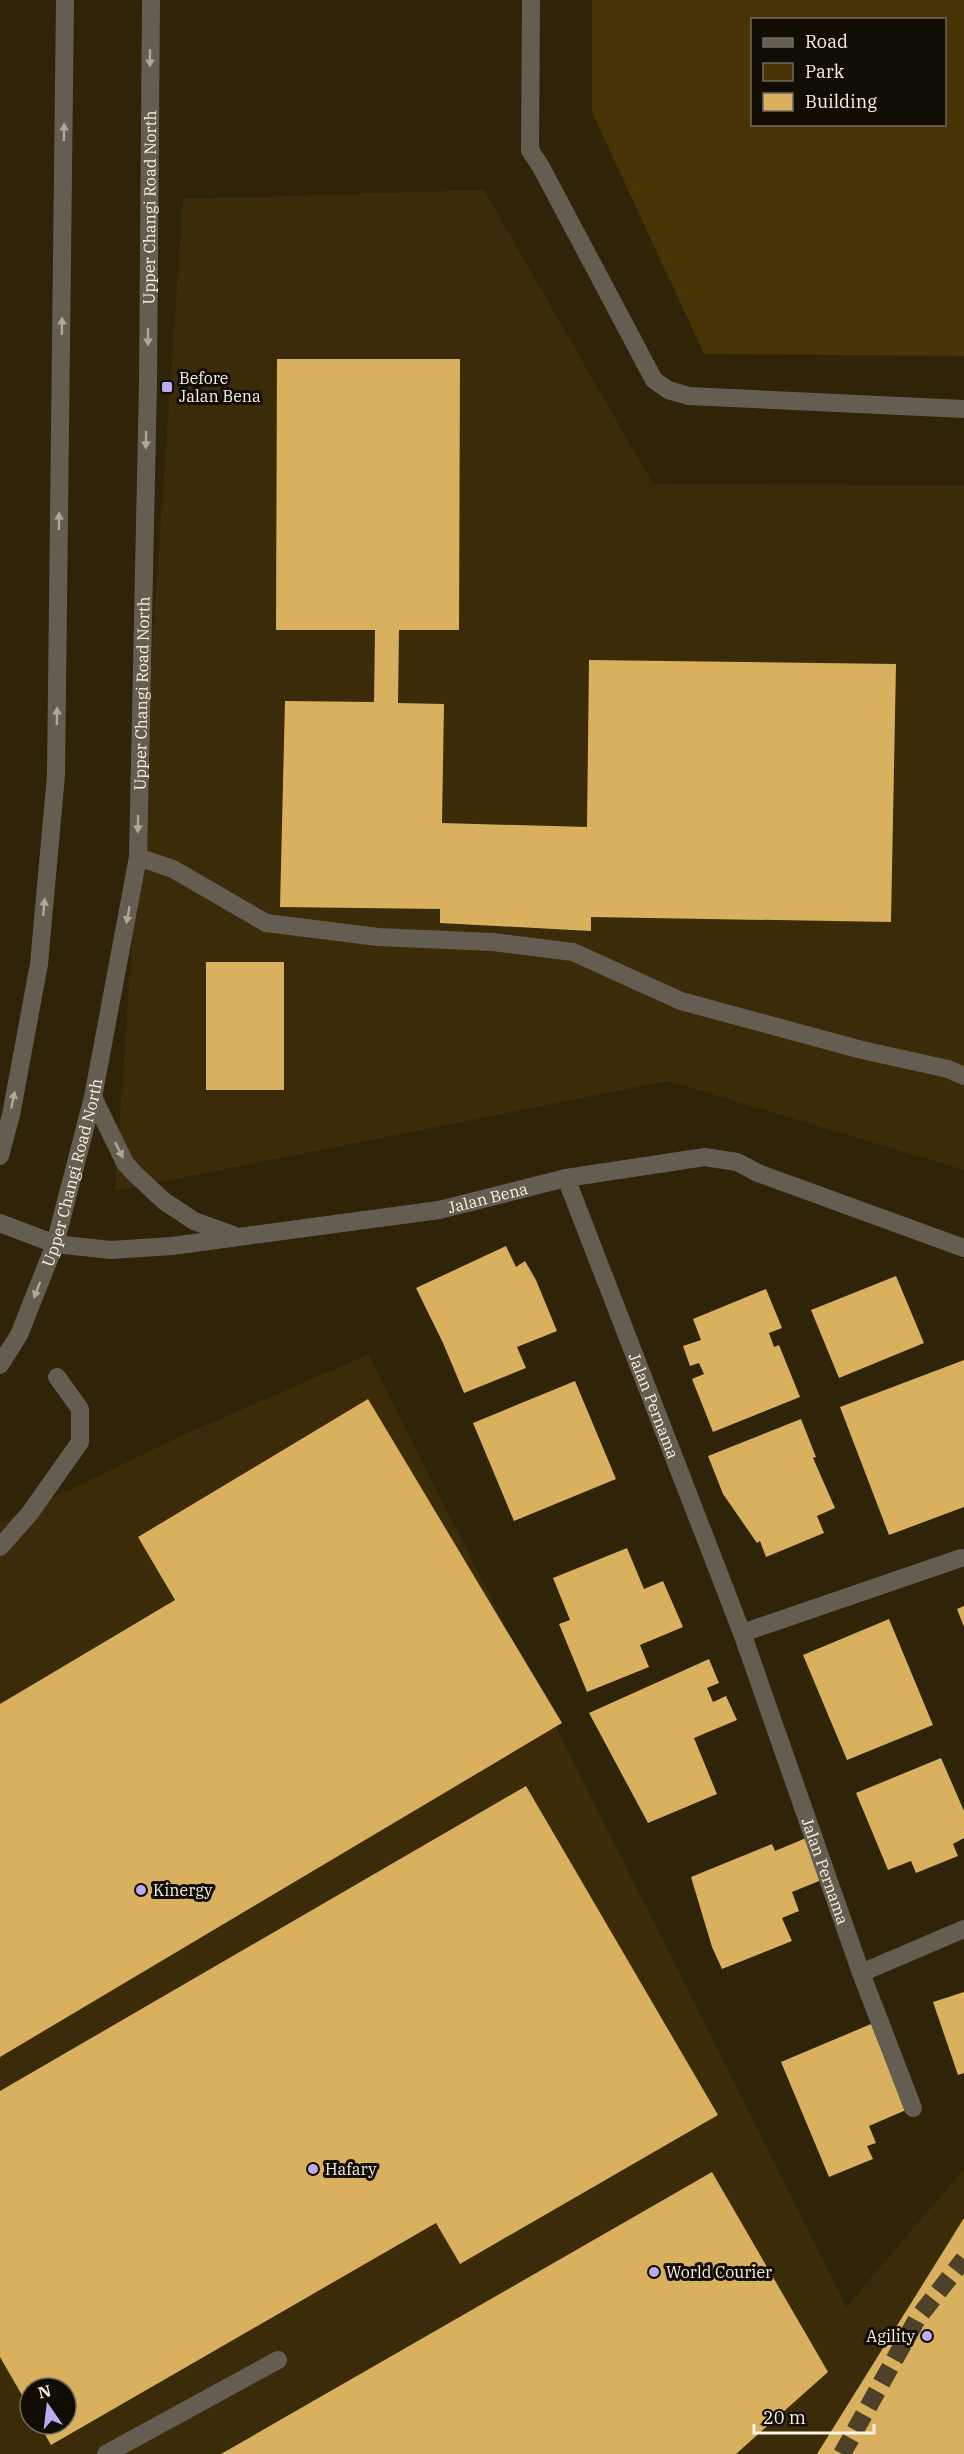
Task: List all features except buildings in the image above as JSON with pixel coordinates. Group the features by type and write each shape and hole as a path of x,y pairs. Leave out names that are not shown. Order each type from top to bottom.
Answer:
{"street":[{"path":"0,1156 11,1115 39,964 56,775 65,0"},
{"name":"Upper Changi Road North","path":"0,1365 19,1335 55,1244 93,1097 138,857 148,382 151,0"},
{"path":"531,0 530,150 541,166 654,380 668,390 689,396 964,409"},
{"path":"138,857 173,869 266,923 378,937 493,942 573,952 681,1001 862,1050 948,1069 964,1076"},
{"path":"93,1097 125,1163 134,1173 164,1201 194,1221 237,1237"},
{"name":"Jalan Bena","path":"0,1223 55,1244 111,1250 172,1246 439,1210 566,1178 705,1156 737,1162 758,1173 964,1248"},
{"name":"Jalan Pernama","path":"566,1178 742,1634 861,1973 913,2108"},
{"path":"0,1547 30,1513 80,1442 80,1409 57,1377"},
{"path":"742,1634 961,1558"},
{"path":"861,1973 964,1929"},
{"path":"106,2454 278,2360"}],"shaded area":[{"path":"484,190 653,484 964,485 964,1170 668,1081 115,1191 183,199"},
{"path":"369,1354 846,2307 964,2169 964,2454 0,2454 0,1523 181,1436"}],"green space":[{"path":"592,0 964,0 964,356 704,354 592,112"}],"tunnel":[{"path":"842,2454 917,2319 964,2259"}],"place":[{"name":"Before Jalan Bena","path":"167,387"},
{"name":"Kinergy","path":"141,1890"},
{"name":"Hafary","path":"313,2169"},
{"name":"World Courier","path":"654,2272"},
{"name":"Agility","path":"927,2336"}]}
